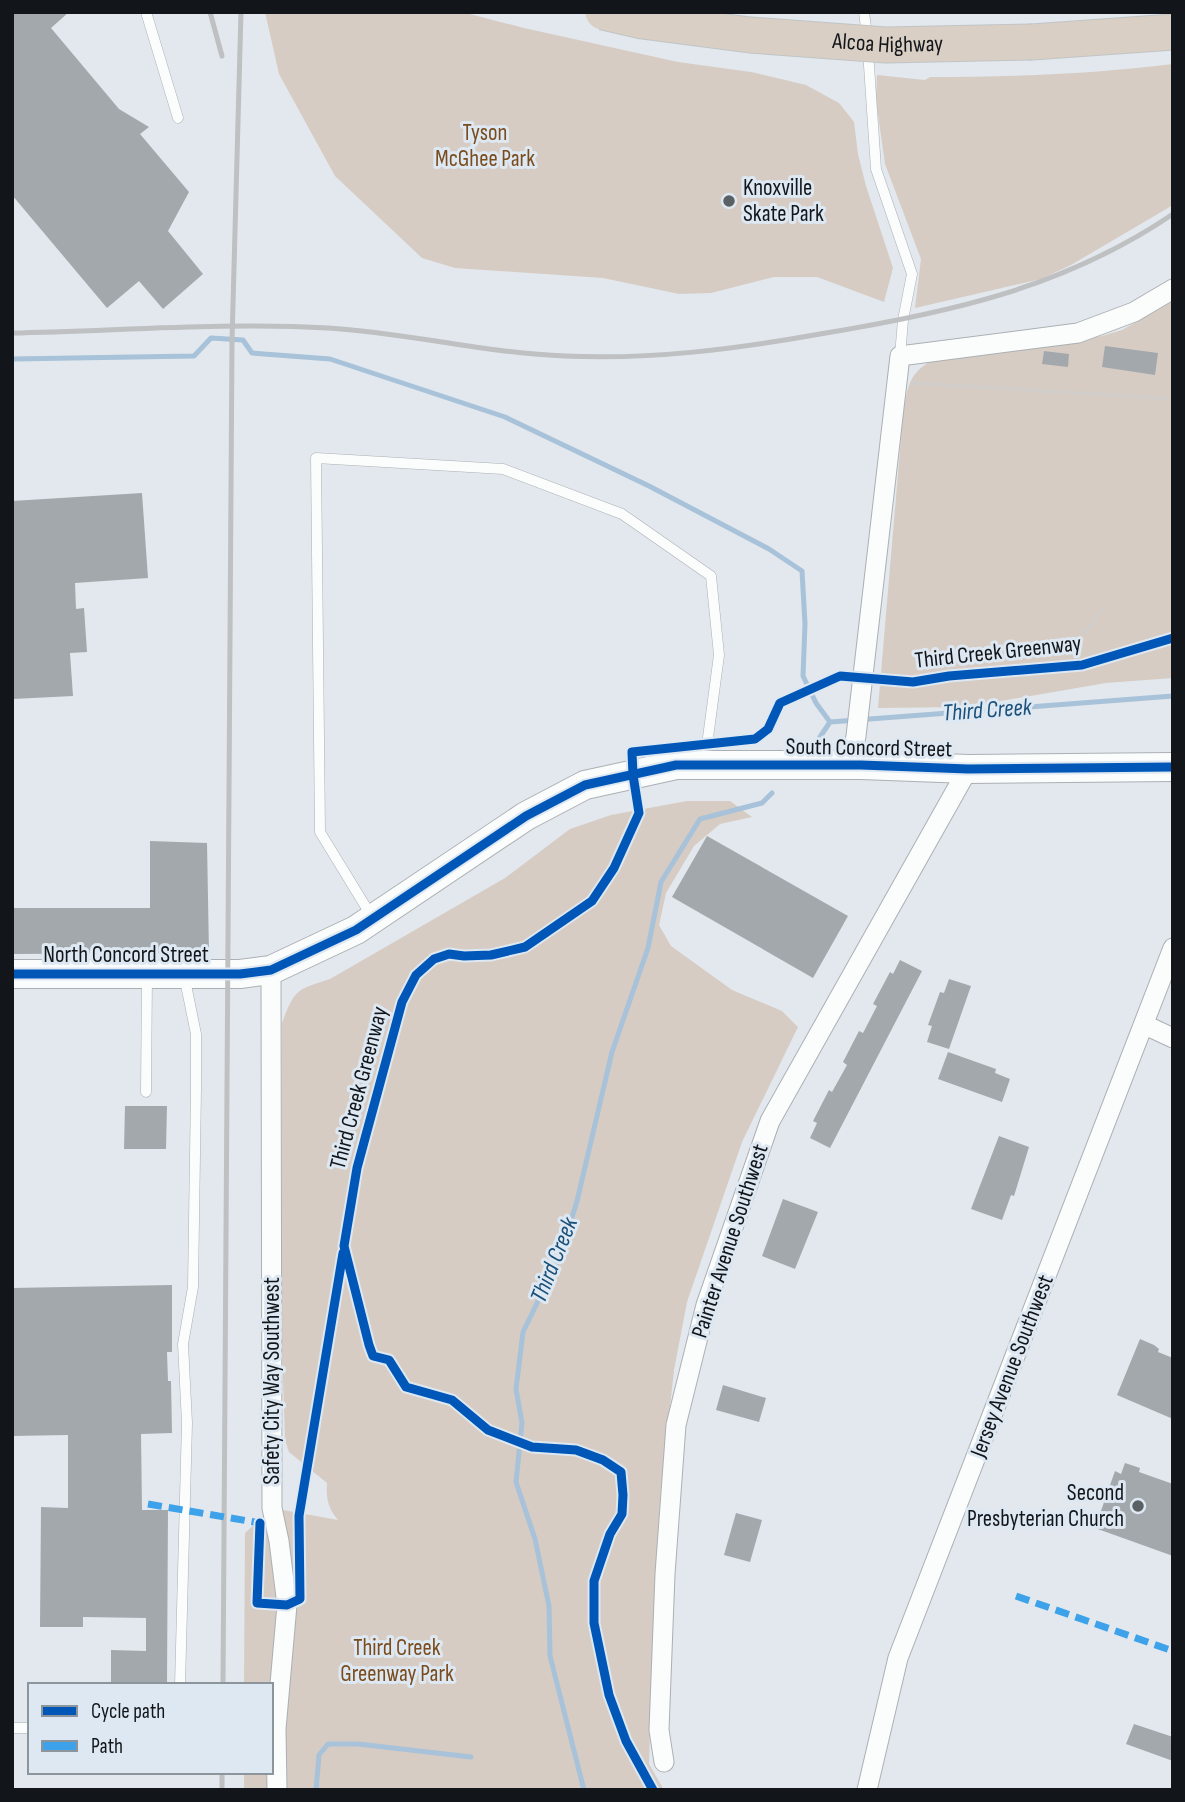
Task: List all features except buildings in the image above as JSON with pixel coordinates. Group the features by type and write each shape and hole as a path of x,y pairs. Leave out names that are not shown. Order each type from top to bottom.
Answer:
{"highway":[{"name":"Alcoa Highway","path":"603,12 642,21 750,35 886,45 1032,42 1173,32"}],"street":[{"path":"850,766 856,736 900,356 1078,333 1135,312 1173,289"},
{"name":"South Concord Street","path":"240,974 271,970 356,930 526,816 584,785 676,765 968,769 1173,767"},
{"name":"Painter Avenue Southwest","path":"664,1762 659,1730 660,1691 676,1425 706,1305 770,1121 968,769"},
{"name":"Jersey Avenue Southwest","path":"867,1790 898,1658 1173,948"},
{"name":"Safety City Way Southwest","path":"271,970 272,1508 287,1605 276,1729 277,1790"},
{"name":"North Concord Street","path":"12,974 240,974"},
{"path":"1145,1025 1173,1038"}],"lane":[{"path":"146,12 178,118"},
{"path":"864,12 873,95 876,169 912,274 902,320 900,356"},
{"path":"373,919 320,832 316,458 503,469 622,514 711,576 719,656 707,745"},
{"path":"146,1092 147,974"},
{"path":"180,1683 187,1423 183,1344 193,1287 196,1089 196,1034 184,974"}],"path":[{"path":"897,382 1173,399"},
{"path":"1059,667 1102,609"}],"green space":[{"name":"Tyson McGhee Park","path":"265,12 462,12 678,62 751,72 806,85 839,103 854,122 866,186 893,268 884,302 817,277 774,277 711,293 679,294 603,278 455,268 422,258 335,176 279,74"},
{"path":"1173,64 1173,205 1071,265 1041,279 915,308 921,259 885,164 876,100 877,75 925,80 930,77 1052,74"},
{"path":"1173,301 1173,678 1106,683 966,707 878,708 903,415 909,386 916,373 940,357 1102,336 1122,330"},
{"name":"Third Creek Greenway Park","path":"687,801 730,801 752,817 720,824 694,846 666,893 659,925 671,946 732,990 782,1011 798,1027 742,1142 687,1302 674,1370 661,1487 655,1579 649,1764 664,1790 244,1790 244,1774 273,1774 273,1683 244,1683 245,1533 272,1508 338,1520 328,1503 327,1483 289,1452 285,1440 282,1349 282,1023 286,1012 298,992 330,979 505,878 570,829 611,815"}],"waterway":[{"path":"12,359 194,356 211,338 243,340 252,353 330,359 505,417 649,486 769,549 802,571 805,624 803,676 816,703 830,722"},
{"name":"Third Creek","path":"814,746 830,722 1173,696"},
{"name":"Third Creek","path":"584,1790 550,1656 549,1606 535,1539 516,1482 522,1423 516,1389 523,1332 560,1256 577,1201 612,1052 648,948 661,882 700,819 762,803 772,793"},
{"path":"316,1790 319,1755 328,1744 358,1744 471,1757"}],"railway":[{"path":"210,12 222,56"},
{"path":"223,1683 232,341 241,12"},
{"path":"12,333 289,326 388,334 565,356 693,352 867,326 1004,294 1090,261 1132,240 1173,214"},
{"path":"222,1774 222,1790"}],"marked path":[{"path":"148,1504 260,1523"},
{"path":"1016,1596 1173,1651"}],"cycle path":[{"name":"Third Creek Greenway","path":"653,1790 626,1741 609,1695 594,1623 594,1581 610,1534 622,1514 621,1472 603,1460 576,1450 532,1447 488,1430 452,1400 406,1387 389,1360 373,1356 369,1345 344,1246 357,1168 402,1002 416,975 434,959 449,954 491,955 525,947 592,901 614,868 639,813 632,752 755,739 768,729 780,703 840,676 913,682 949,676 1082,665 1173,638"},
{"path":"12,974 240,974 271,970 356,930 526,816 585,785 676,765 861,765 968,769 1173,767"},
{"path":"260,1523 257,1603 287,1605 300,1599 299,1516 343,1253"}],"place":[{"name":"Knoxville Skate Park","path":"729,201"},
{"name":"Second Presbyterian Church","path":"1138,1506"}]}
